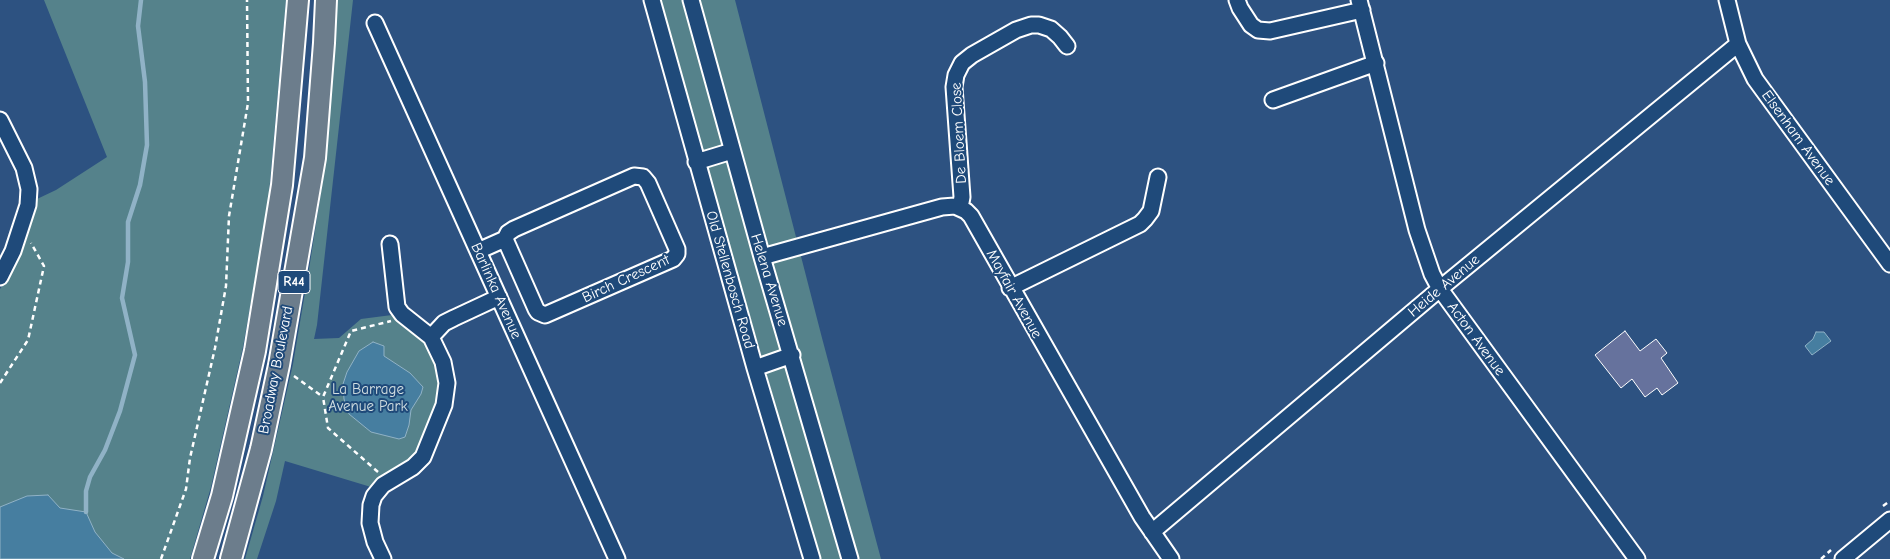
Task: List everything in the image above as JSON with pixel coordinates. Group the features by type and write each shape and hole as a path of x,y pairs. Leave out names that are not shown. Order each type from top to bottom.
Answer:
{"main road":[{"name":"Broadway Boulevard","path":"203,559 222,496 255,351 282,185 298,0"},
{"name":"Broadway Boulevard","path":"231,559 260,449 279,365 315,158 326,0"}],"street":[{"name":"Old Stellenbosch Road","path":"652,0 696,162 812,559"},
{"name":"Helena Avenue","path":"691,0 732,152 850,559"},
{"path":"1237,0 1250,25 1258,30 1270,31 1361,5"},
{"name":"Elsenham Avenue","path":"1727,0 1738,44 1755,80 1890,264"},
{"name":"Acton Avenue","path":"1361,5 1417,230 1432,274 1440,290 1637,559"},
{"name":"Barlinka Avenue","path":"375,23 617,559"},
{"name":"De Bloem Close","path":"960,208 962,196 954,87 956,75 962,63 972,55 1016,30 1031,25 1051,29 1060,36 1067,46"},
{"name":"Heide Avenue","path":"1152,532 1440,290 1738,44"},
{"path":"1273,100 1376,63"},
{"path":"0,120 27,178 29,198 10,259 0,278"},
{"path":"696,162 732,152"},
{"name":"Birch Crescent","path":"478,252 505,240 508,233 514,229 634,176 643,177 648,183 677,249 675,257 670,261 545,316 536,309 505,240"},
{"path":"1010,288 1140,224 1151,211 1158,177"},
{"path":"762,257 942,207 955,206 960,208"},
{"name":"Mayfair Avenue","path":"960,208 971,216 1010,288 1152,532 1171,559"},
{"path":"383,559 375,542 370,523 374,496 388,481 413,467 423,456 444,405 446,389 446,372 431,337 405,317 397,307 390,244"},
{"path":"431,337 444,324 454,318 499,297"},
{"path":"755,368 792,355"},
{"path":"1843,559 1890,520"}],"path":[{"path":"161,559 186,489 190,458 215,348 226,286 228,216 248,103 247,0"},
{"path":"0,383 28,340 44,266 21,227"},
{"path":"388,481 328,428 323,397 351,331 405,317"},
{"path":"279,365 323,397"}],"green space":[{"path":"44,0 286,0 268,205 243,347 211,487 190,559 0,559 0,289 14,270 37,199 56,190 107,157"},
{"name":"La Barrage Avenue Park","path":"337,0 353,0 314,339 339,338 361,319 392,315 423,340 436,365 439,383 436,405 420,450 412,461 386,473 371,487 285,461 276,501 257,559 245,559 263,496 293,364 310,263 326,159"},
{"path":"661,0 735,0 881,559 820,559 699,140"}],"water":[{"path":"1816,332 1824,332 1831,341 1812,355 1805,346 1813,339"},
{"path":"373,342 384,346 384,356 410,373 423,387 411,410 405,437 399,439 371,432 349,414 344,399 343,384 347,372 359,351"},
{"path":"48,495 60,508 86,512 95,532 112,553 124,559 0,559 0,507 27,496"}],"building":[{"path":"1625,331 1640,351 1656,339 1667,353 1661,358 1678,383 1662,395 1657,388 1645,397 1632,379 1621,388 1595,355"}],"waterway":[{"path":"86,512 86,491 90,477 105,450 120,411 135,355 122,298 128,262 128,222 140,185 147,145 145,82 138,26 141,0"}]}
